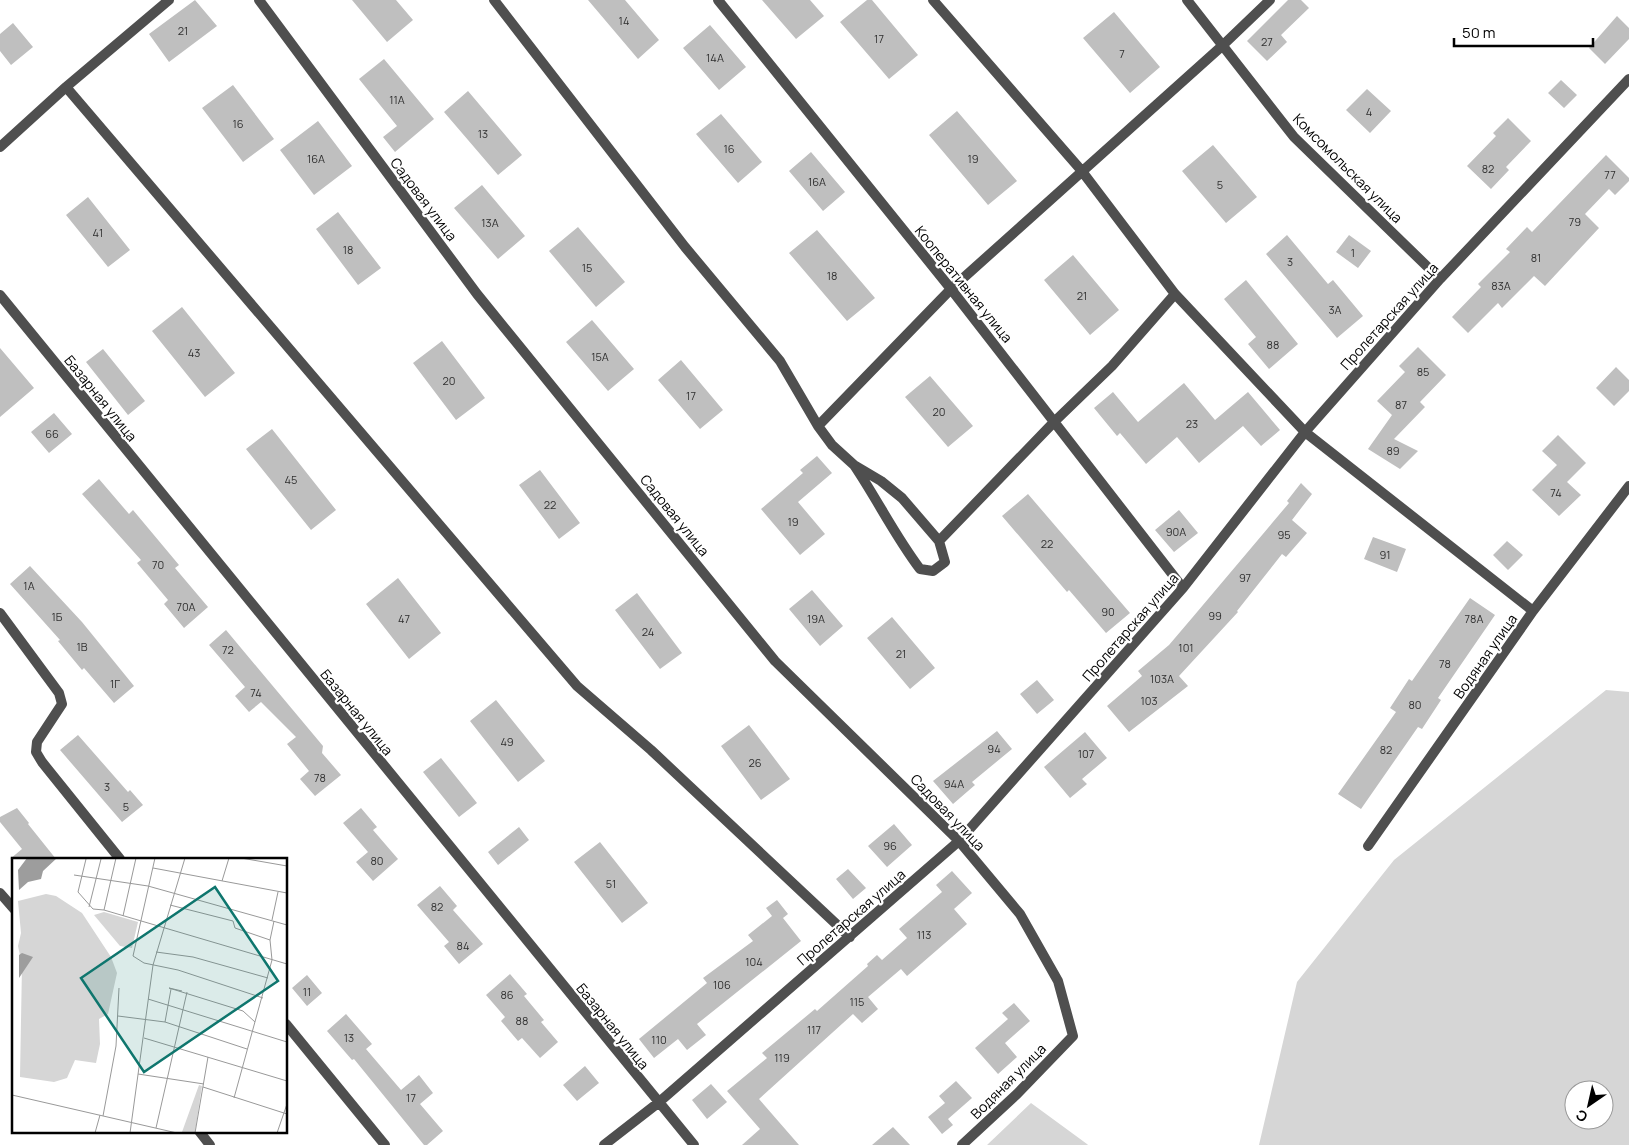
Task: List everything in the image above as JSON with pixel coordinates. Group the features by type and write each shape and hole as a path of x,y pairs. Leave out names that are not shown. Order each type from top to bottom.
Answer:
{"street":[{"path":"0,147 66,87 169,0"},
{"name":"Садовая улица","path":"260,0 477,294 775,661 960,841 1020,914 1058,981 1073,1036"},
{"path":"494,0 685,247 780,361 818,426 832,445 854,465 882,482 902,498 939,541 944,562 933,572 920,569 901,544 879,503 854,465"},
{"name":"Кооперативная улица","path":"718,0 951,289 1183,588"},
{"path":"933,0 1081,170 1175,294 1305,432 1533,611"},
{"name":"Комсомольская улица","path":"1187,0 1294,137 1440,279"},
{"path":"818,426 951,289 1081,170 1222,46 1270,0"},
{"name":"Пролетарская улица","path":"604,1145 658,1102 960,841 1183,588 1305,432 1440,279 1629,79"},
{"path":"66,87 577,686 652,750 850,937"},
{"path":"939,541 1055,421 1112,366 1175,294"},
{"name":"Базарная улица","path":"0,296 694,1145"},
{"name":"Водяная улица","path":"1368,846 1533,611 1629,486"},
{"path":"0,613 59,693 62,704 37,742 36,752 119,858"},
{"path":"0,893 12,907"},
{"path":"288,1026 385,1145"},
{"name":"Водяная улица","path":"962,1145 1017,1094 1073,1036"},
{"path":"200,1132 210,1145"}],"shaded area":[{"path":"1606,690 1629,692 1629,1145 1259,1145 1297,982 1394,860"},
{"path":"1031,1103 1087,1144 1088,1145 987,1145"}],"building":[{"path":"195,0 217,26 169,62 149,34"},
{"path":"352,0 396,0 413,20 387,42"},
{"path":"588,0 625,0 659,40 638,59"},
{"path":"762,0 810,0 824,16 796,39"},
{"path":"867,0 872,0 918,55 889,79 840,22"},
{"path":"1288,0 1301,0 1309,8 1281,35 1287,42 1267,61 1247,41"},
{"path":"1114,12 1160,67 1130,93 1083,38"},
{"path":"1617,16 1629,28 1629,39 1605,64 1589,48"},
{"path":"13,23 33,47 11,65 0,51 0,34"},
{"path":"710,25 746,67 719,90 683,48"},
{"path":"384,59 434,119 395,152 383,137 397,126 359,79"},
{"path":"1561,80 1577,95 1564,108 1548,93"},
{"path":"233,85 274,139 243,162 202,108"},
{"path":"1367,89 1391,111 1370,133 1346,110"},
{"path":"468,91 522,155 498,175 444,112"},
{"path":"957,111 1017,181 988,205 929,135"},
{"path":"721,114 762,162 738,183 696,134"},
{"path":"1508,118 1531,141 1506,167 1509,170 1491,189 1467,166 1496,136 1493,133"},
{"path":"318,121 352,166 314,195 280,150"},
{"path":"1213,145 1257,197 1226,223 1182,171"},
{"path":"811,152 845,192 823,211 789,171"},
{"path":"1606,155 1629,178 1629,181 1615,195 1609,189 1585,214 1599,228 1545,286 1534,276 1502,308 1498,303 1468,333 1452,317 1481,287 1478,284 1510,252 1506,249 1527,227 1532,232"},
{"path":"482,185 525,236 498,259 454,208"},
{"path":"88,197 130,250 108,267 66,215"},
{"path":"338,212 381,268 358,285 316,229"},
{"path":"578,227 625,282 596,307 549,251"},
{"path":"817,230 875,298 847,321 789,253"},
{"path":"1287,235 1328,284 1333,280 1363,316 1337,338 1266,254"},
{"path":"1349,235 1371,251 1358,268 1336,252"},
{"path":"1073,255 1119,310 1090,335 1044,280"},
{"path":"1246,280 1298,344 1269,369 1248,344 1256,337 1224,299"},
{"path":"182,307 235,373 205,397 152,331"},
{"path":"592,320 634,369 608,391 566,342"},
{"path":"442,341 485,398 456,420 413,363"},
{"path":"1418,347 1446,375 1420,402 1425,407 1394,439 1418,451 1400,469 1368,449 1392,415 1377,401 1405,372 1399,366"},
{"path":"0,348 34,388 0,417"},
{"path":"103,349 145,401 128,415 86,362"},
{"path":"681,360 723,410 700,429 658,380"},
{"path":"1616,367 1629,380 1629,391 1614,406 1596,388"},
{"path":"930,376 973,426 948,447 905,397"},
{"path":"1184,383 1215,420 1248,392 1280,430 1261,446 1243,426 1199,463 1177,437 1146,464 1120,433 1117,436 1094,408 1113,392 1138,422"},
{"path":"54,413 72,434 49,453 31,432"},
{"path":"272,429 336,510 311,530 246,449"},
{"path":"1558,435 1586,463 1567,482 1581,495 1559,516 1532,490 1557,465 1542,451"},
{"path":"817,456 832,473 798,502 825,534 800,555 761,509 803,473 800,470"},
{"path":"540,470 580,523 559,539 519,485"},
{"path":"99,479 129,514 133,510 179,565 175,568 208,607 184,628 164,604 168,600 137,563 141,560 82,494"},
{"path":"1301,483 1312,494 1292,520 1307,533 1286,557 1282,554 1238,612 1179,676 1188,686 1129,732 1107,706 1142,676 1138,671 1169,645 1289,503 1287,501"},
{"path":"1028,494 1130,613 1106,633 1069,590 1067,592 1002,516"},
{"path":"1179,510 1198,533 1174,552 1155,530"},
{"path":"1373,537 1406,549 1397,572 1364,559"},
{"path":"1507,541 1523,555 1508,570 1493,555"},
{"path":"30,566 82,622 134,686 114,703 84,668 82,670 58,641 60,640 10,584"},
{"path":"398,578 441,633 409,659 366,604"},
{"path":"812,590 843,626 820,646 789,609"},
{"path":"637,593 682,653 660,669 615,610"},
{"path":"1470,598 1495,615 1438,698 1441,700 1422,729 1418,727 1361,809 1338,794 1396,712 1390,708 1409,679 1412,681"},
{"path":"892,617 935,668 910,689 867,638"},
{"path":"226,630 323,746 322,753 341,775 315,796 300,779 309,771 287,744 296,737 261,702 249,712 235,696 245,687 209,645"},
{"path":"1037,680 1054,700 1037,714 1020,694"},
{"path":"496,700 545,761 518,782 470,721"},
{"path":"749,725 790,779 761,800 721,746"},
{"path":"997,731 1012,749 972,782 975,785 953,804 933,781"},
{"path":"1085,732 1107,758 1082,779 1087,784 1070,798 1044,767"},
{"path":"78,735 128,792 130,790 143,805 122,822 60,750"},
{"path":"441,758 477,803 459,817 423,772"},
{"path":"17,808 55,858 10,859 22,849 0,822 0,817"},
{"path":"361,808 377,827 373,830 398,859 373,881 356,862 368,852 343,823"},
{"path":"894,824 912,845 887,867 868,846"},
{"path":"519,827 529,840 498,865 488,852"},
{"path":"600,842 648,903 622,923 574,862"},
{"path":"848,869 866,888 853,899 836,879"},
{"path":"952,871 972,893 954,909 967,924 907,976 901,969 868,997 878,1009 862,1023 853,1014 759,1099 799,1145 742,1145 760,1129 727,1091 767,1058 762,1053 815,1009 817,1011 868,966 867,964 877,955 882,960 907,938 899,929 942,892 936,885"},
{"path":"440,886 457,906 453,910 483,944 459,964 444,946 449,942 417,905"},
{"path":"777,900 788,914 783,918 801,941 697,1024 706,1035 687,1050 678,1039 654,1058 639,1039 707,983 703,978 753,941 748,935 772,916 766,908"},
{"path":"510,974 527,994 524,996 544,1020 541,1022 558,1042 540,1058 522,1038 518,1041 501,1021 505,1017 486,995"},
{"path":"307,975 322,993 307,1006 292,988"},
{"path":"1014,1003 1030,1021 1005,1043 1017,1057 998,1074 975,1048 1008,1019 1002,1013"},
{"path":"346,1014 372,1044 366,1049 401,1090 419,1075 433,1093 420,1104 443,1131 427,1145 424,1145 354,1059 352,1060 327,1031"},
{"path":"585,1066 599,1083 577,1101 563,1085"},
{"path":"956,1081 972,1098 948,1119 953,1125 942,1134 928,1117 945,1103 939,1096"},
{"path":"711,1084 727,1102 707,1119 692,1100"},
{"path":"893,1127 910,1145 872,1145"}]}
